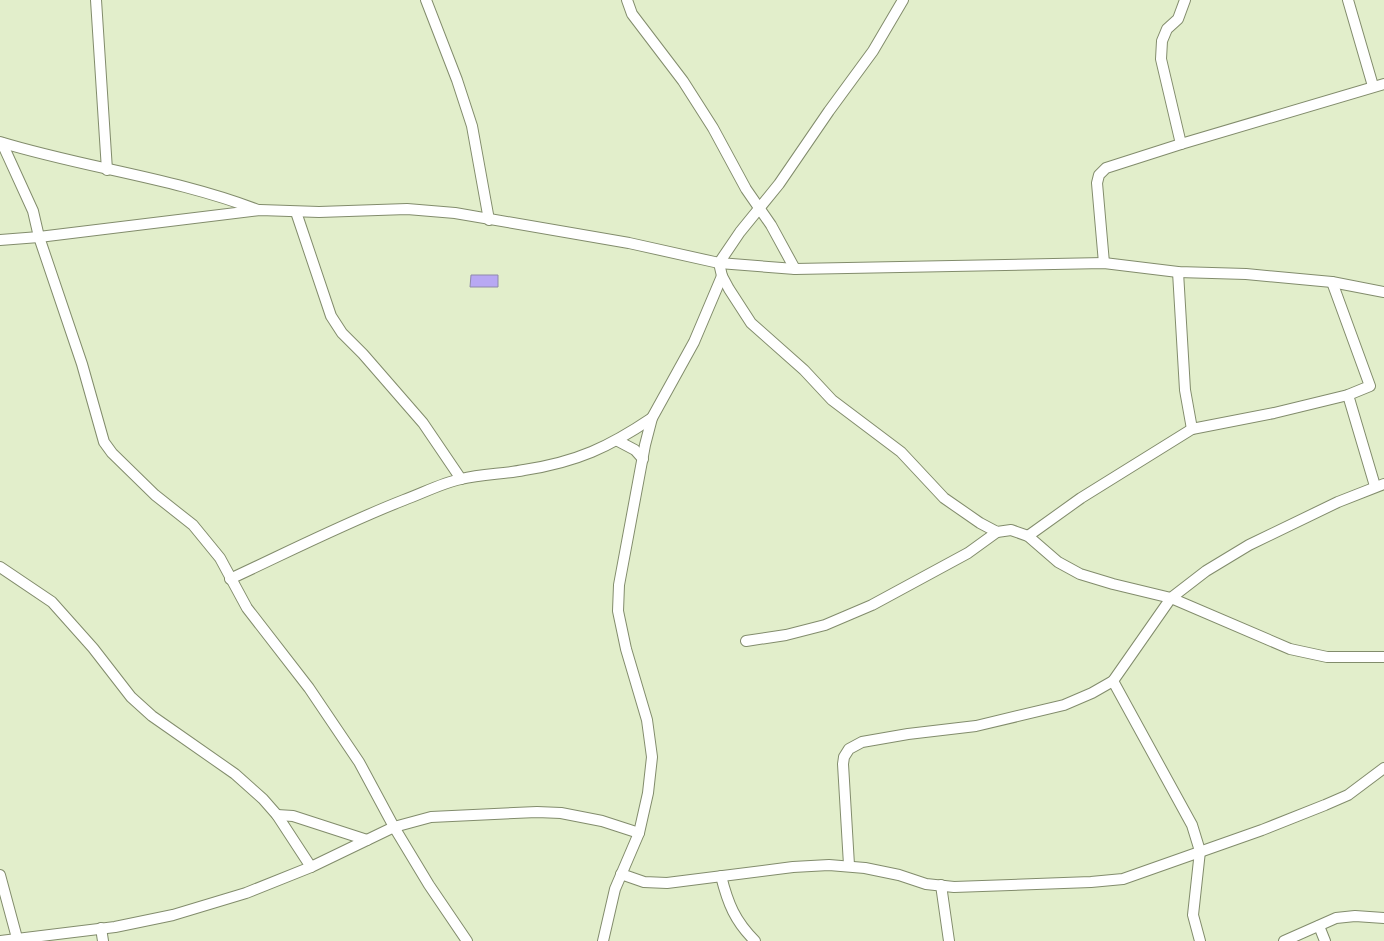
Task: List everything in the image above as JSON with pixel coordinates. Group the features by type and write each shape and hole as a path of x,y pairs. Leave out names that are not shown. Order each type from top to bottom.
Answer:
{"street":[{"path":"96,0 107,170"},
{"path":"426,0 455,73 472,126 489,220"},
{"path":"627,0 632,14 683,81 713,128 746,189 759,210 771,225 795,269"},
{"path":"903,0 873,51 759,210 740,232 719,263 722,276 751,322 804,370 832,400 901,452 944,498 980,523 997,532"},
{"path":"1181,144 1161,59 1162,40 1167,29 1178,19 1185,0"},
{"path":"1348,0 1373,86"},
{"path":"1104,263 1097,183 1099,175 1106,168 1181,144 1384,84"},
{"path":"1,143 62,160 194,190 260,210"},
{"path":"1,143 33,211 39,237 82,364 104,442 112,454 155,495 193,525 220,558 247,608 309,688 359,762 394,827 429,885 467,941"},
{"path":"0,240 39,237 260,210 296,212 406,209 455,213 629,243 719,263 795,269 1104,263 1178,272 1246,274 1332,282 1384,292"},
{"path":"296,212 331,316 342,333 363,354 423,423 461,479"},
{"path":"1178,272 1185,390 1192,429"},
{"path":"603,941 615,889 639,833 648,793 652,757 647,720 626,649 618,611 619,585 652,418 694,342 722,276"},
{"path":"1028,536 1081,498 1192,429 1274,413 1348,395 1370,386 1370,381 1332,282"},
{"path":"849,865 843,764 844,757 849,749 862,742 908,734 976,726 1064,705 1113,681 1171,598 1206,571 1249,545 1338,502 1380,485 1348,395"},
{"path":"230,579 374,512 461,479 559,464 583,456 618,441 652,418"},
{"path":"618,441 635,450 643,459"},
{"path":"746,641 786,635 825,625 872,605 968,553 997,532 1011,530 1028,536 1058,562 1080,574 1113,584 1171,598 1290,649 1327,657 1384,657"},
{"path":"0,567 52,602 93,648 131,697 174,732 235,774 263,799 277,815 311,867"},
{"path":"1113,681 1192,825 1200,851 1193,915 1200,941"},
{"path":"621,874 644,882 667,883 793,867 849,865 899,875 926,884 954,887 1091,882 1123,879 1262,830 1348,795 1384,768"},
{"path":"0,941 100,928 172,916 246,893 311,867 394,827 431,816 537,812 561,813 639,833"},
{"path":"277,815 293,816 367,840"},
{"path":"0,875 18,938"},
{"path":"721,876 726,898 733,913 740,926 755,941"},
{"path":"941,885 948,941"},
{"path":"1284,941 1336,918 1355,916 1384,918"},
{"path":"1319,926 1325,941"},
{"path":"100,928 103,941"}],"building":[{"path":"471,275 498,275 498,287 470,287"}]}
